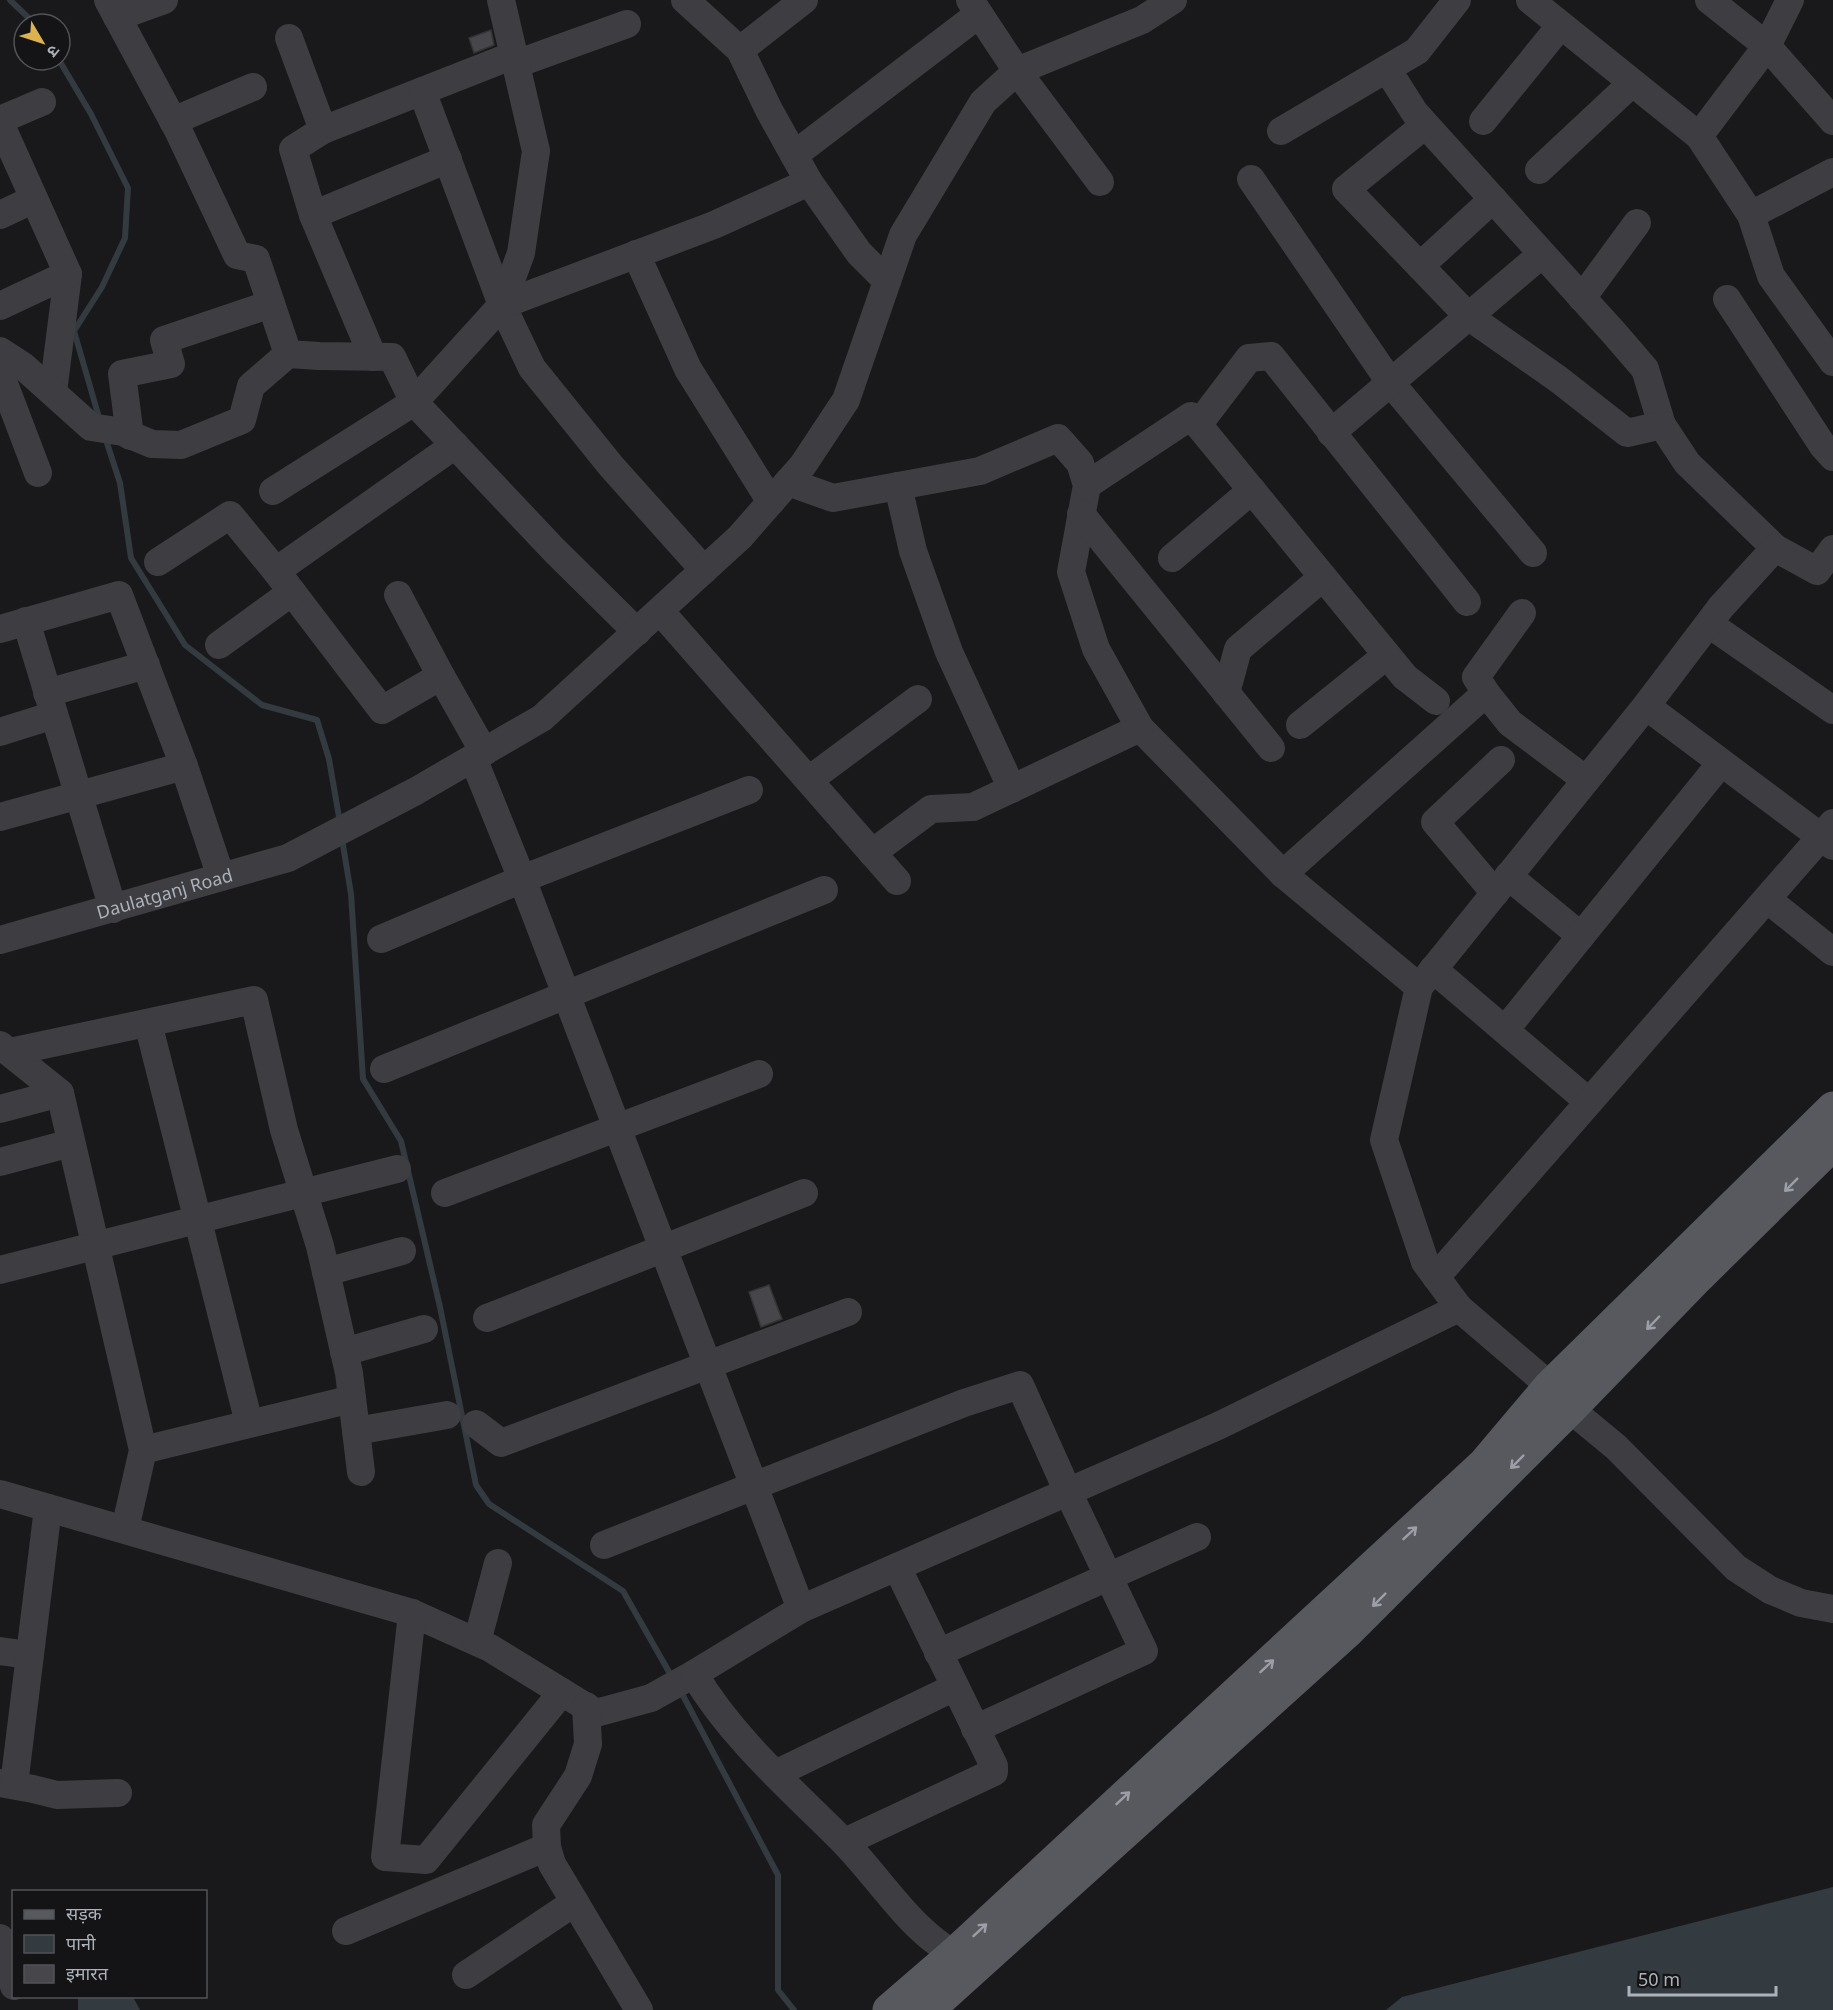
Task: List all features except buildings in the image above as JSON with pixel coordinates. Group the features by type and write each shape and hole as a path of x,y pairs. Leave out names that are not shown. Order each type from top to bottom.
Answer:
{"main road":[{"path":"889,2010 966,1959 1347,1632 1560,1398 1833,1108"},
{"path":"1560,1398 1695,1280 1833,1144"},
{"path":"928,2010 966,1959"}],"street":[{"path":"164,0 113,9 173,121 237,255 256,259 288,354"},
{"path":"273,491 414,402 502,305 521,253 536,151 501,0"},
{"path":"685,0 740,50 808,182 859,253 887,281"},
{"path":"740,50 804,0"},
{"path":"1017,71 1142,20 1173,0"},
{"path":"1281,130 1417,51 1457,0"},
{"path":"1530,0 1699,136 1751,215 1771,276 1833,362"},
{"path":"1710,0 1767,46 1833,121"},
{"path":"1699,136 1767,46 1790,0"},
{"path":"794,155 975,7 1017,71 1100,182"},
{"path":"374,357 313,215 293,148 323,130 422,91 627,24"},
{"path":"1483,121 1561,25"},
{"path":"289,38 323,130"},
{"path":"1387,69 1414,113 1645,369 1662,425 1687,463 1775,548 1828,566"},
{"name":"Daulatganj Road","path":"0,938 113,909 288,858 479,755 542,718 740,537 803,465 846,400 903,235 983,102 1017,71"},
{"path":"1539,170 1632,83"},
{"path":"173,121 253,87"},
{"path":"422,91 502,305 531,368 611,466 704,570"},
{"path":"42,102 0,121 68,274 53,392"},
{"path":"1425,124 1346,189 1468,316 1558,379 1627,433 1662,425"},
{"path":"313,215 448,159"},
{"path":"1751,215 1833,171"},
{"path":"1251,178 1390,382 1533,554"},
{"path":"502,305 714,225 808,182"},
{"path":"0,215 34,199"},
{"path":"1420,266 1493,199"},
{"path":"1582,298 1637,223"},
{"path":"636,254 688,369 779,492 833,498 980,471 1058,438 1080,463 1087,485 1071,572 1096,649 1140,728 1283,874 1426,978 1505,1030 1589,1102"},
{"path":"1330,432 1542,254"},
{"path":"0,306 68,274"},
{"path":"1727,299 1823,446 1833,457"},
{"path":"126,434 122,374 171,364 164,340 271,304"},
{"path":"0,351 22,366 91,427 126,434 152,444 181,445 242,420 251,386 288,354 392,357 414,402 554,550 637,632"},
{"path":"1198,425 1249,358 1270,356 1467,602"},
{"path":"0,374 9,427 38,473"},
{"path":"1087,485 1191,416 1405,677 1436,701"},
{"path":"219,645 284,582 454,445"},
{"path":"898,486 913,551 950,652 1012,789"},
{"path":"1172,558 1252,490"},
{"path":"1081,514 1270,748"},
{"path":"158,562 230,515 382,710 441,676"},
{"path":"1775,548 1721,607 1646,706 1426,978 1384,1140 1425,1262 1459,1308 1617,1447 1736,1569 1770,1590 1801,1603 1833,1609"},
{"path":"1226,693 1238,649 1323,577"},
{"path":"113,909 51,704 13,625 119,595 184,766 221,878"},
{"path":"398,595 479,755 565,996 801,1609"},
{"path":"660,611 897,881"},
{"path":"1522,613 1476,677 1510,723 1586,780"},
{"path":"1709,624 1833,710"},
{"path":"1300,725 1387,655"},
{"path":"0,732 51,704 146,665"},
{"path":"1283,874 1486,693"},
{"path":"809,780 918,699"},
{"path":"1436,1277 1767,899 1829,835 1721,763 1646,706"},
{"path":"872,853 930,809 973,807 1140,728"},
{"path":"1501,760 1435,822 1502,884 1581,936"},
{"path":"1505,1030 1721,763"},
{"path":"0,817 184,766"},
{"path":"381,939 522,879 748,790"},
{"path":"384,1069 824,890"},
{"path":"1767,899 1833,952"},
{"path":"5,1048 148,1023 254,1000 284,1130 326,1272 344,1352 361,1472"},
{"path":"148,1023 249,1424"},
{"path":"5,1048 60,1093 142,1450 125,1529"},
{"path":"445,1193 759,1074"},
{"path":"0,1109 60,1093"},
{"path":"0,1162 71,1143"},
{"path":"0,1270 397,1169"},
{"path":"487,1318 804,1193"},
{"path":"326,1272 402,1251"},
{"path":"0,1494 412,1613 490,1648 596,1713 651,1698 801,1609 1218,1426 1459,1308"},
{"path":"476,1424 501,1443 848,1312"},
{"path":"344,1352 424,1329"},
{"path":"604,1545 963,1403 1020,1385 1144,1651 975,1730"},
{"path":"142,1450 352,1399"},
{"path":"356,1431 447,1415"},
{"path":"48,1508 29,1655 11,1718 7,1784 57,1795 118,1793"},
{"path":"938,1653 1197,1537"},
{"path":"477,1642 498,1563"},
{"path":"845,1842 994,1772 994,1766 897,1567"},
{"path":"412,1613 385,1857 426,1860 574,1699"},
{"path":"0,1651 29,1655"},
{"path":"691,1676 710,1702 775,1774 845,1842 896,1902 927,1934 935,1942 966,1959"},
{"path":"775,1774 955,1687"},
{"path":"574,1699 588,1744 578,1776 546,1825 547,1847 552,1864 639,2010"},
{"path":"346,1931 547,1847"},
{"path":"466,1975 575,1902"},
{"path":"0,1938 12,1979"}],"water":[{"path":"1833,1887 1833,2010 1386,2010 1402,1997"},
{"path":"78,1998 134,1998 140,2010 78,2010"}],"waterway":[{"path":"10,0 22,12"},
{"path":"66,72 91,114 128,188 125,238 102,287 74,331 100,421"},
{"path":"105,437 120,483 131,558 185,645 262,705 317,720 329,759 340,823"},
{"path":"342,839 351,894 363,1079 401,1141 440,1307 476,1485 489,1504 623,1591 673,1679"},
{"path":"680,1690 778,1875 778,1990 794,2010"}]}
